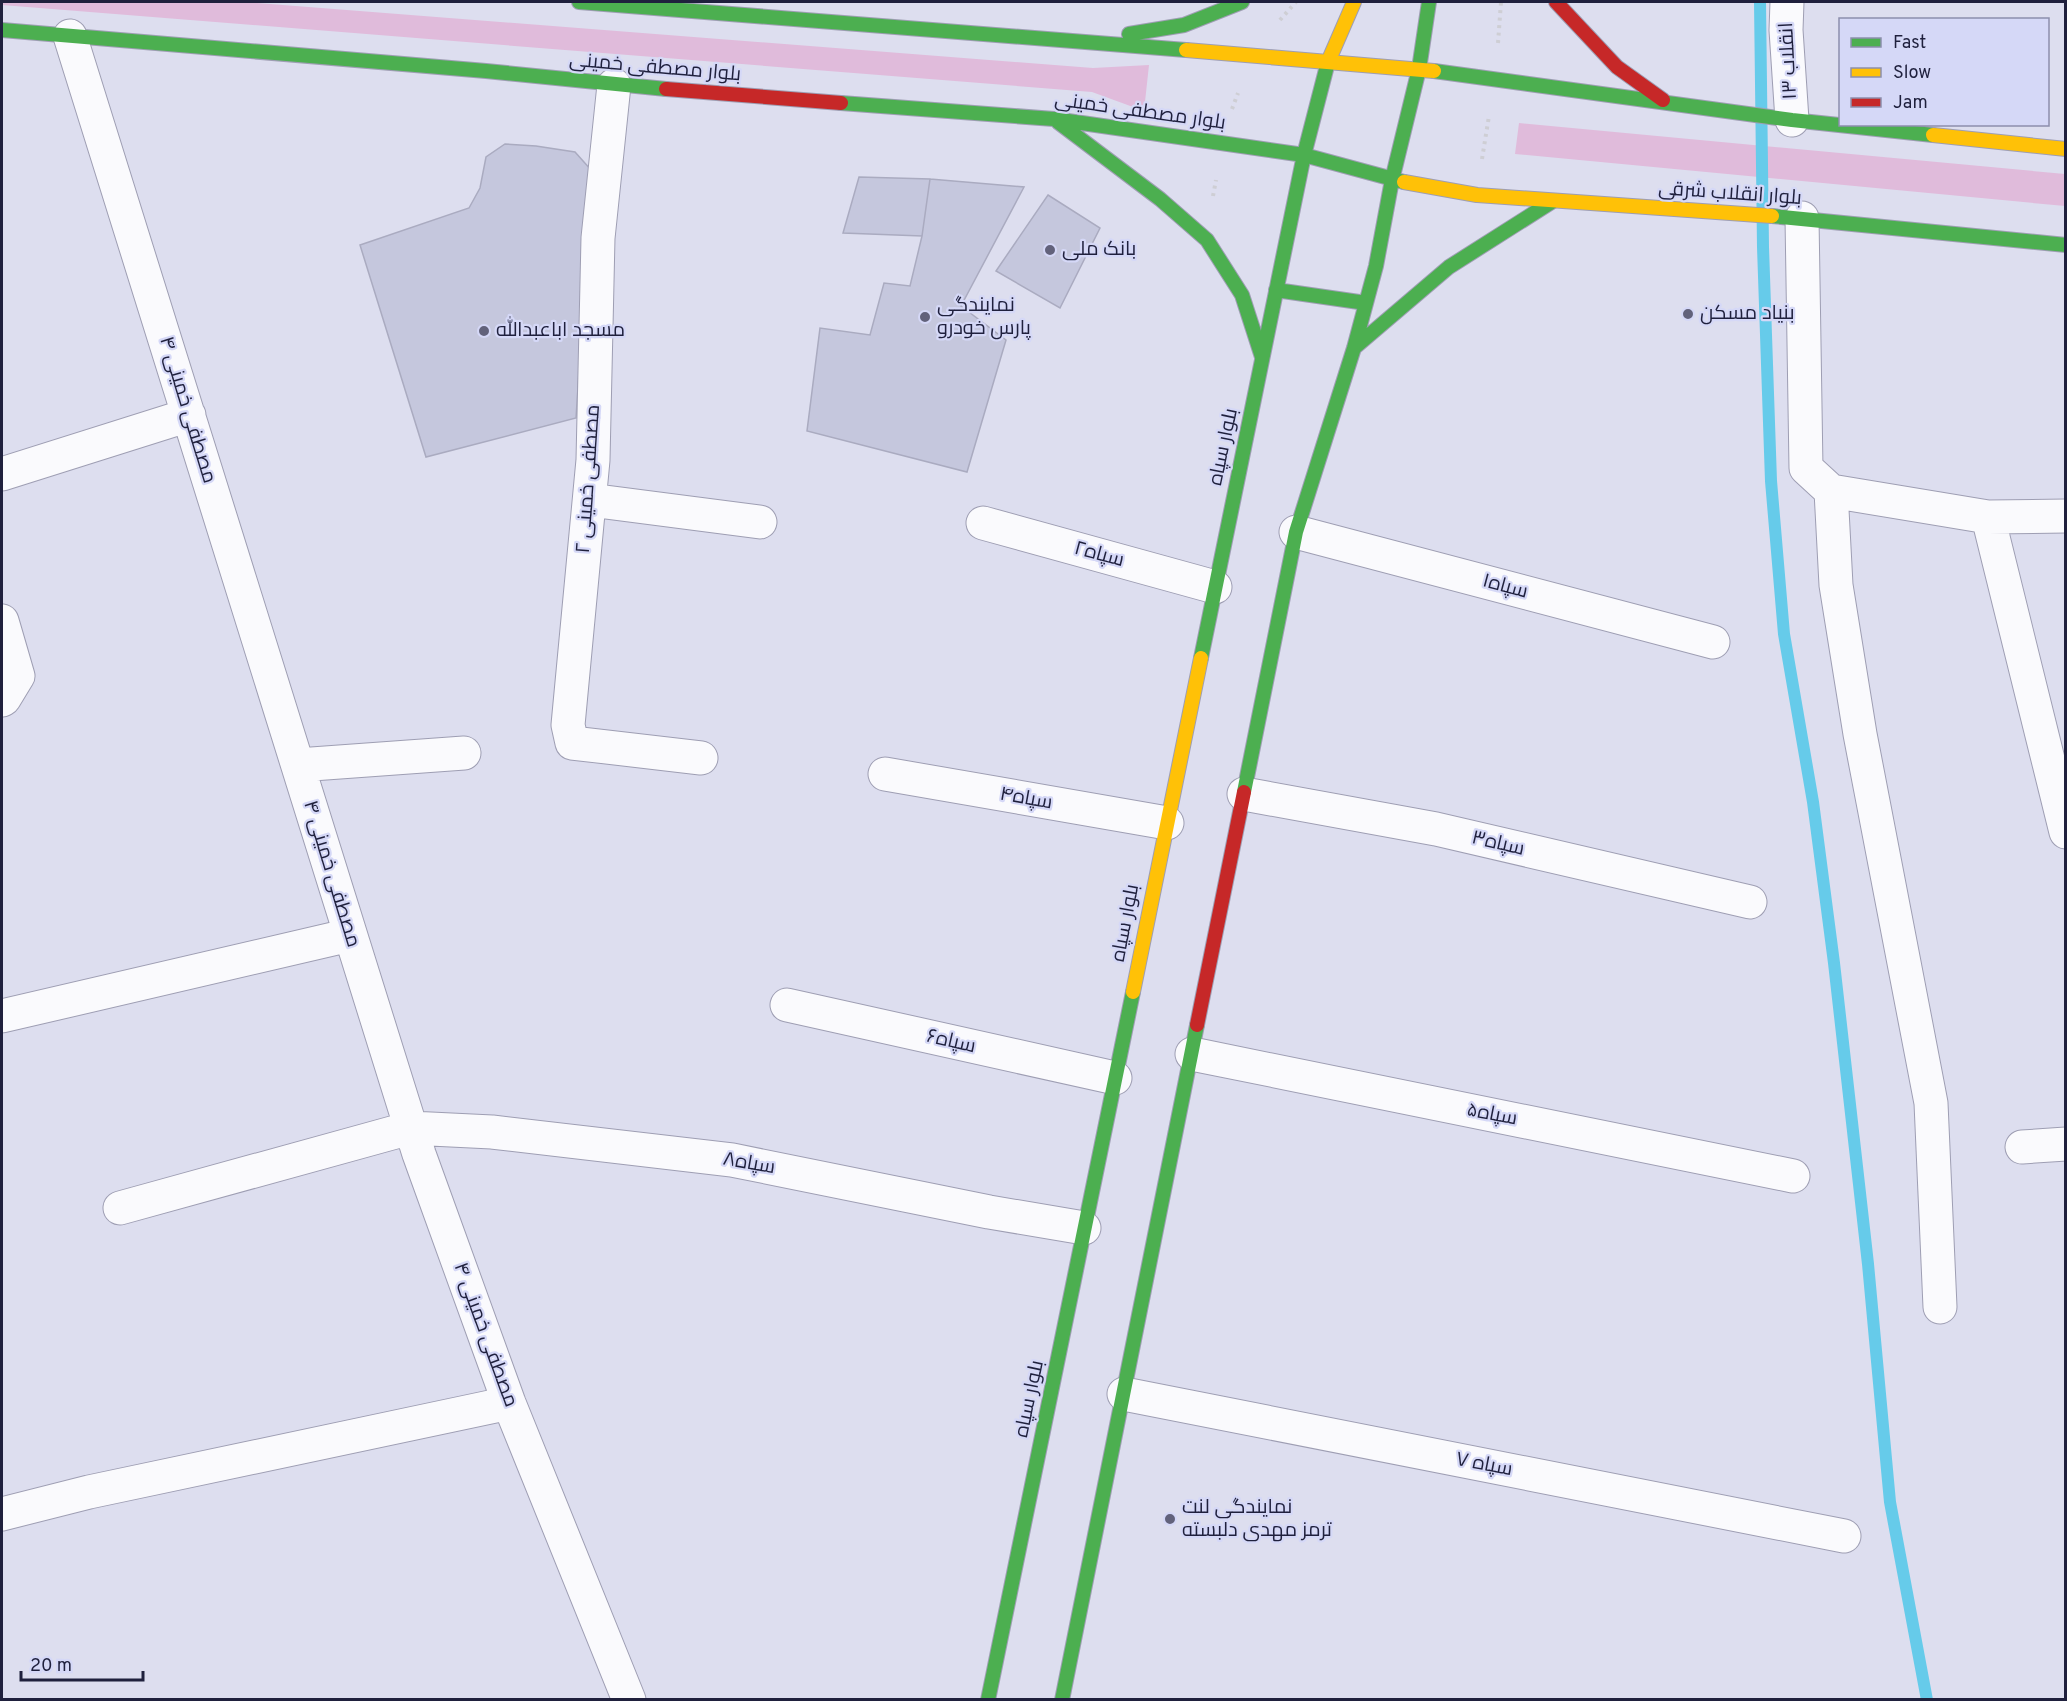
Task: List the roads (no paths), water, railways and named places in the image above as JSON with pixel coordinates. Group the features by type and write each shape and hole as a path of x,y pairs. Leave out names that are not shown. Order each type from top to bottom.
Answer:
{"main road":[{"path":"579,2 802,11 1072,42 1419,69 1839,125"},
{"path":"1072,42 1184,25 1242,2"},
{"name":"بلوار سپاه","path":"988,1700 1304,155 1328,62 1354,2"},
{"path":"1062,1700 1296,532 1354,348 1376,266 1392,180 1419,69 1429,2"},
{"path":"1556,2 1617,67 1667,103"},
{"name":"بلوار مصطفی خمینی","path":"2,30 486,71 614,85 1054,119 1304,155 1392,180"},
{"path":"1054,119 1160,199 1207,240 1242,295 1262,358"},
{"path":"1849,126 2066,149"},
{"name":"بلوار انقلاب شرقی","path":"1392,180 1477,195 1802,218 2066,245"},
{"path":"1354,348 1449,267 1553,201"},
{"path":"1276,290 1366,303"}],"street":[{"name":"انقلاب ۱۳","path":"1787,2 1786,30 1792,120"},
{"name":"مصطفی خمینی ۴","path":"70,36 410,1128 509,1403 626,1699"},
{"name":"مصطفی خمینی ۲","path":"614,85 598,238 593,460 568,725 572,743 701,758"},
{"path":"1802,218 1806,468 1831,491 1988,517 2066,516"},
{"path":"2,474 189,415"},
{"path":"1831,491 1836,585 1860,734 1931,1103 1940,1307"},
{"path":"590,500 760,522"},
{"path":"1988,517 2066,832"},
{"name":"سپاه۲","path":"983,523 1215,587"},
{"name":"سپاه۱","path":"1296,532 1713,642"},
{"path":"2,621 18,676 2,700"},
{"path":"298,765 464,753"},
{"name":"سپاه۴","path":"885,774 1167,823"},
{"name":"سپاه۳","path":"1244,794 1436,829 1750,902"},
{"path":"2,1016 350,935"},
{"name":"سپاه۶","path":"787,1005 1115,1078"},
{"name":"سپاه۵","path":"1192,1054 1793,1176"},
{"name":"سپاه۸","path":"120,1208 410,1128 492,1132 732,1160 989,1212 1084,1228"},
{"path":"2022,1147 2066,1144"},
{"name":"سپاه ۷","path":"1124,1394 1844,1536"},
{"path":"2,1514 89,1492 509,1403"}],"waterway":[{"path":"1760,2 1763,247 1771,481 1784,634 1813,802 1834,963 1868,1264 1890,1502 1927,1700"}],"place":[{"name":"بانک ملی","path":"1050,250"},
{"name":"بنیاد مسکن","path":"1688,314"},
{"name":"نمایندگی پارس خودرو","path":"925,317"},
{"name":"مسجد اباعبدالله","path":"484,331"},
{"name":"نمایندگی لنت ترمز مهدی دلبسته","path":"1170,1519"}]}
